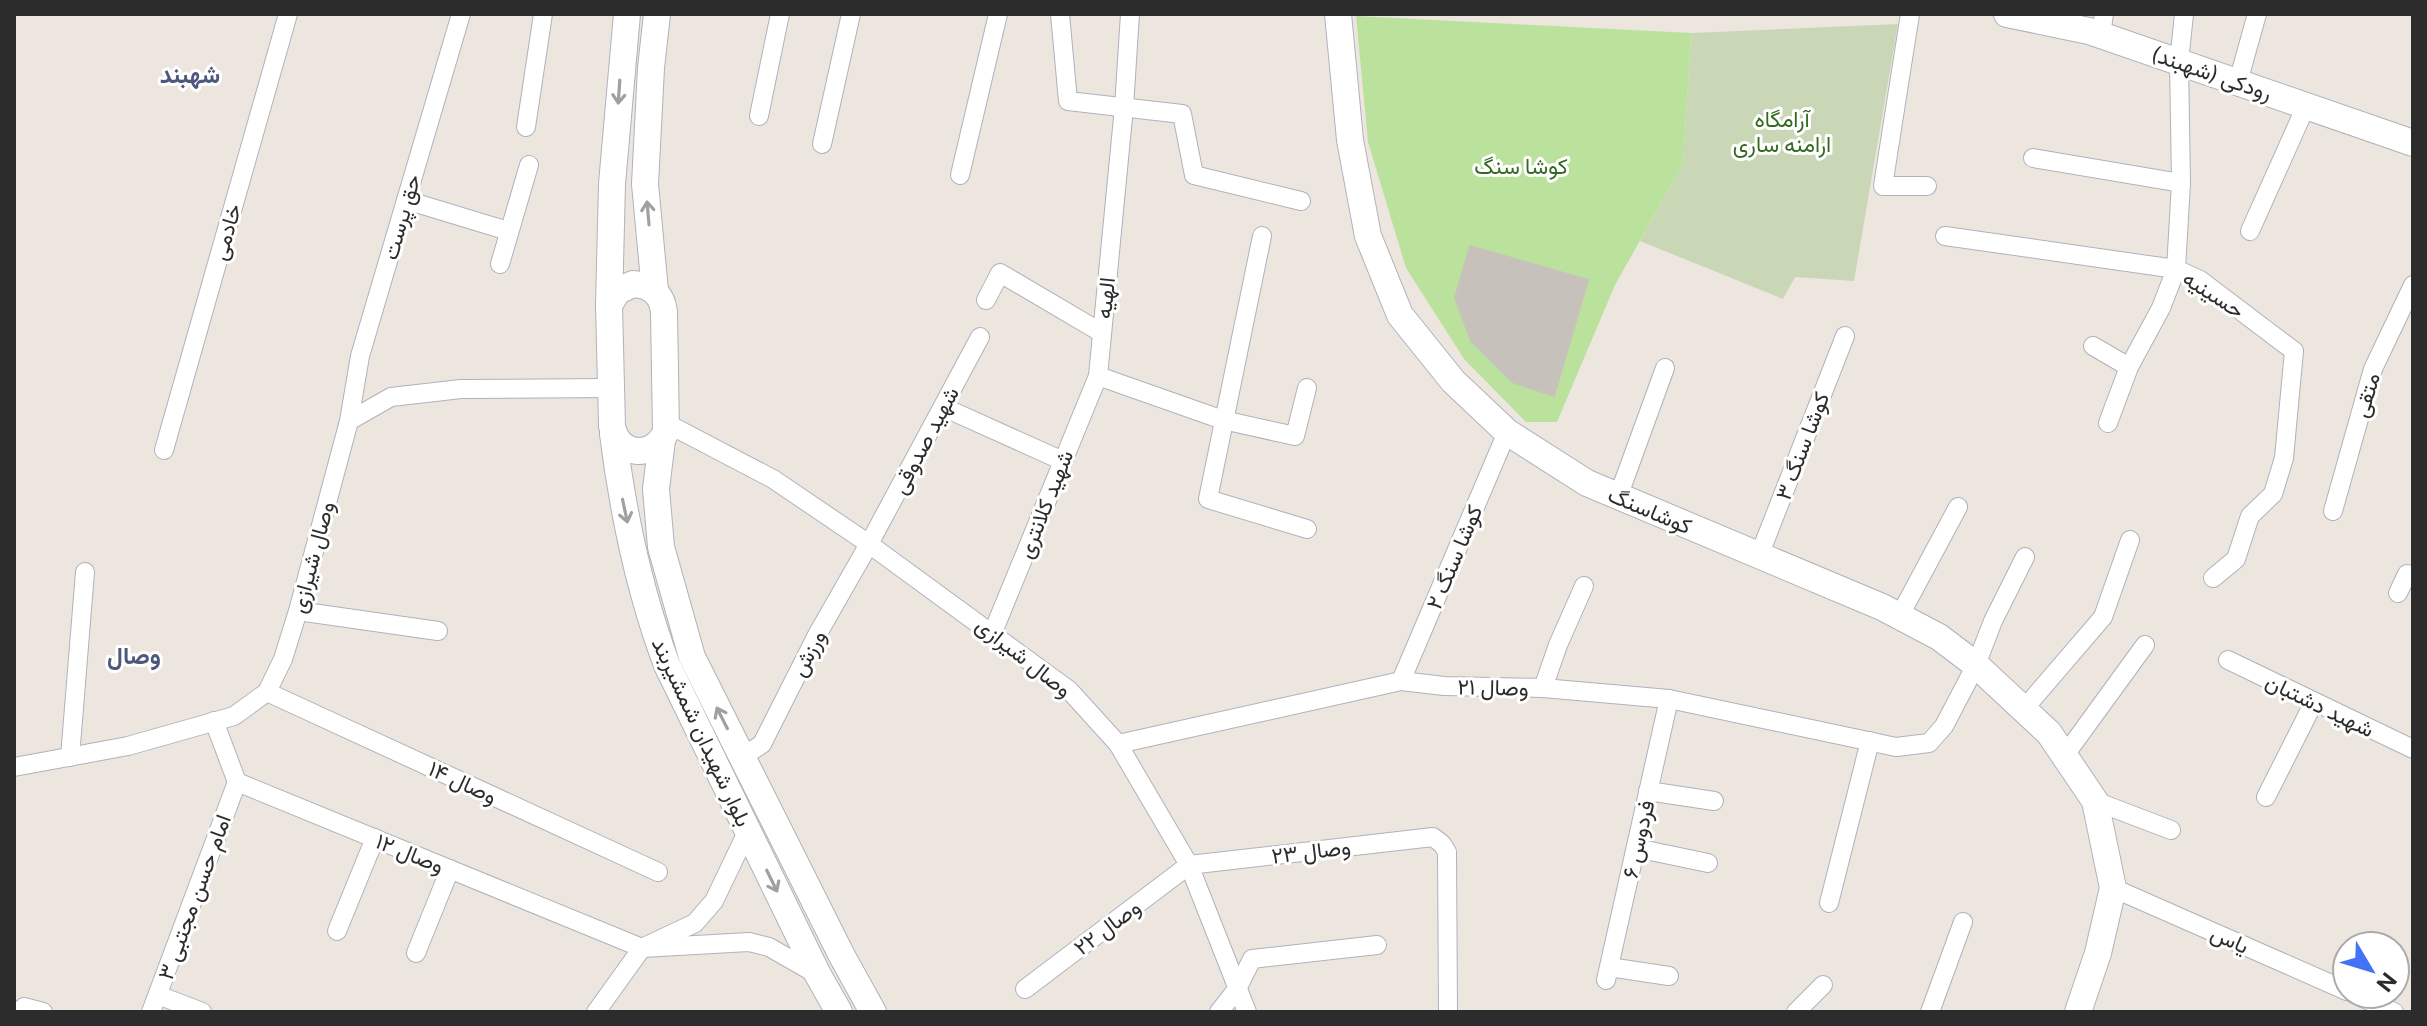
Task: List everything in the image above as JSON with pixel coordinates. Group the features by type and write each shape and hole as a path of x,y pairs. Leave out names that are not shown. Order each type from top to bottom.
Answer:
{"main road":[{"path":"609,305 612,184 627,14"},
{"path":"655,291 645,184 657,14"},
{"name":"کوشاسنگ","path":"1338,14 1350,140 1368,236 1400,315 1453,381 1507,432 1587,483 1899,617 1939,637 1976,665 2049,733 2095,801 2113,888"},
{"name":"رودکی (شهبند)","path":"2007,14 2103,24 2179,62 2413,143"},
{"path":"609,305 612,297 625,286 641,284 655,291"},
{"name":"بلوار شهیدان شمشیربند","path":"655,291 664,312 665,432 656,489 661,547 692,657 873,1012"},
{"name":"بلوار شهیدان شمشیربند","path":"609,305 613,434 620,490 647,613 692,720 839,1012"},
{"path":"613,434 632,451 649,451 665,432"},
{"path":"2078,1012 2098,953 2113,888"}],"street":[{"name":"خادمی","path":"164,450 288,14"},
{"name":"حق پرست","path":"349,421 360,356 461,14"},
{"path":"526,127 543,14"},
{"path":"759,116 780,14"},
{"path":"822,144 851,14"},
{"path":"960,175 998,14"},
{"path":"1060,14 1068,101 1182,114 1194,175 1301,201"},
{"name":"الهیه","path":"1098,376 1130,14"},
{"path":"1910,14 1883,186 1927,186"},
{"name":"حسینیه","path":"2184,14 2179,62 2181,183 2176,269 2200,280 2294,351 2284,458 2273,494 2250,516 2236,559 2213,578"},
{"path":"2238,82 2257,14"},
{"path":"2250,231 2306,106"},
{"path":"2033,158 2181,183"},
{"path":"500,264 529,165"},
{"path":"406,200 508,231"},
{"path":"1262,236 1208,499 1307,529"},
{"path":"1945,236 2176,269 2161,308 2129,367 2108,423"},
{"path":"986,300 1000,273 1102,333"},
{"name":"متقی","path":"2333,511 2373,369 2413,285"},
{"name":"کوشا سنگ ۳","path":"1759,556 1845,336"},
{"name":"شهید صدوقی","path":"869,544 980,337"},
{"path":"2093,346 2129,367"},
{"path":"1618,497 1665,368"},
{"path":"1098,376 1223,420 1295,436 1307,388"},
{"name":"شهید کلانتری","path":"993,632 1098,376"},
{"path":"349,421 391,397 461,389 610,388"},
{"path":"943,407 1063,461"},
{"name":"وصال شیرازی","path":"14,767 128,746 234,716 267,692 283,659 298,611 349,421"},
{"name":"وصال شیرازی","path":"665,432 773,479 993,632 1069,690 1118,744 1189,865 1247,1012"},
{"name":"کوشا سنگ ۲","path":"1401,681 1507,432"},
{"path":"1899,617 1958,507"},
{"path":"2024,709 2103,617 2130,540"},
{"name":"ورزش","path":"742,757 762,744 817,635 869,544"},
{"path":"1976,665 1993,621 2025,557"},
{"path":"70,757 85,572"},
{"path":"2398,593 2407,574 2413,576"},
{"path":"1543,688 1584,586"},
{"path":"298,611 438,631"},
{"path":"2065,755 2145,645"},
{"name":"شهید دشتبان","path":"2228,660 2413,749"},
{"name":"وصال ۲۱","path":"1118,744 1401,681 1444,686 1543,688 1669,699 1896,747 1929,743 1944,726 1976,665"},
{"name":"وصال ۱۴","path":"267,692 658,872"},
{"name":"فردوس ۶","path":"1669,699 1608,973 1669,976"},
{"path":"2266,797 2314,702"},
{"path":"214,721 237,782"},
{"path":"1829,903 1870,741"},
{"name":"وصال ۱۲","path":"237,782 642,948"},
{"name":"امام حسن مجتبی ۳","path":"154,1004 237,782"},
{"path":"1648,791 1714,801"},
{"path":"2095,801 2171,830"},
{"path":"596,1012 642,948 695,923 714,901 748,830"},
{"name":"وصال ۲۳","path":"1189,865 1433,837 1447,852 1448,1012"},
{"path":"337,931 375,838"},
{"path":"1636,848 1708,863"},
{"name":"وصال ۲۲","path":"1025,989 1189,865"},
{"path":"416,953 450,869"},
{"name":"یاس","path":"2113,888 2331,984"},
{"path":"1930,1012 1963,922"},
{"path":"642,948 749,942 769,947 818,975"},
{"path":"1219,1012 1237,989 1252,959 1377,945"},
{"path":"1796,1012 1823,985"},
{"path":"154,1004 202,1012"},
{"path":"24,1007 43,1012"}],"green space":[{"name":"کوشا سنگ","path":"1356,16 1691,33 1683,164 1615,285 1557,422 1526,422 1464,359 1406,268 1368,142"},
{"name":"آرامگاه ارامنه ساری","path":"1898,24 1854,281 1795,277 1783,299 1640,241 1683,164 1691,33"}],"building":[{"path":"1470,246 1588,280 1554,396 1512,382 1471,341 1455,298"}],"district":[{"name":"شهبند","path":"190,74"},
{"name":"وصال","path":"134,655"}]}
